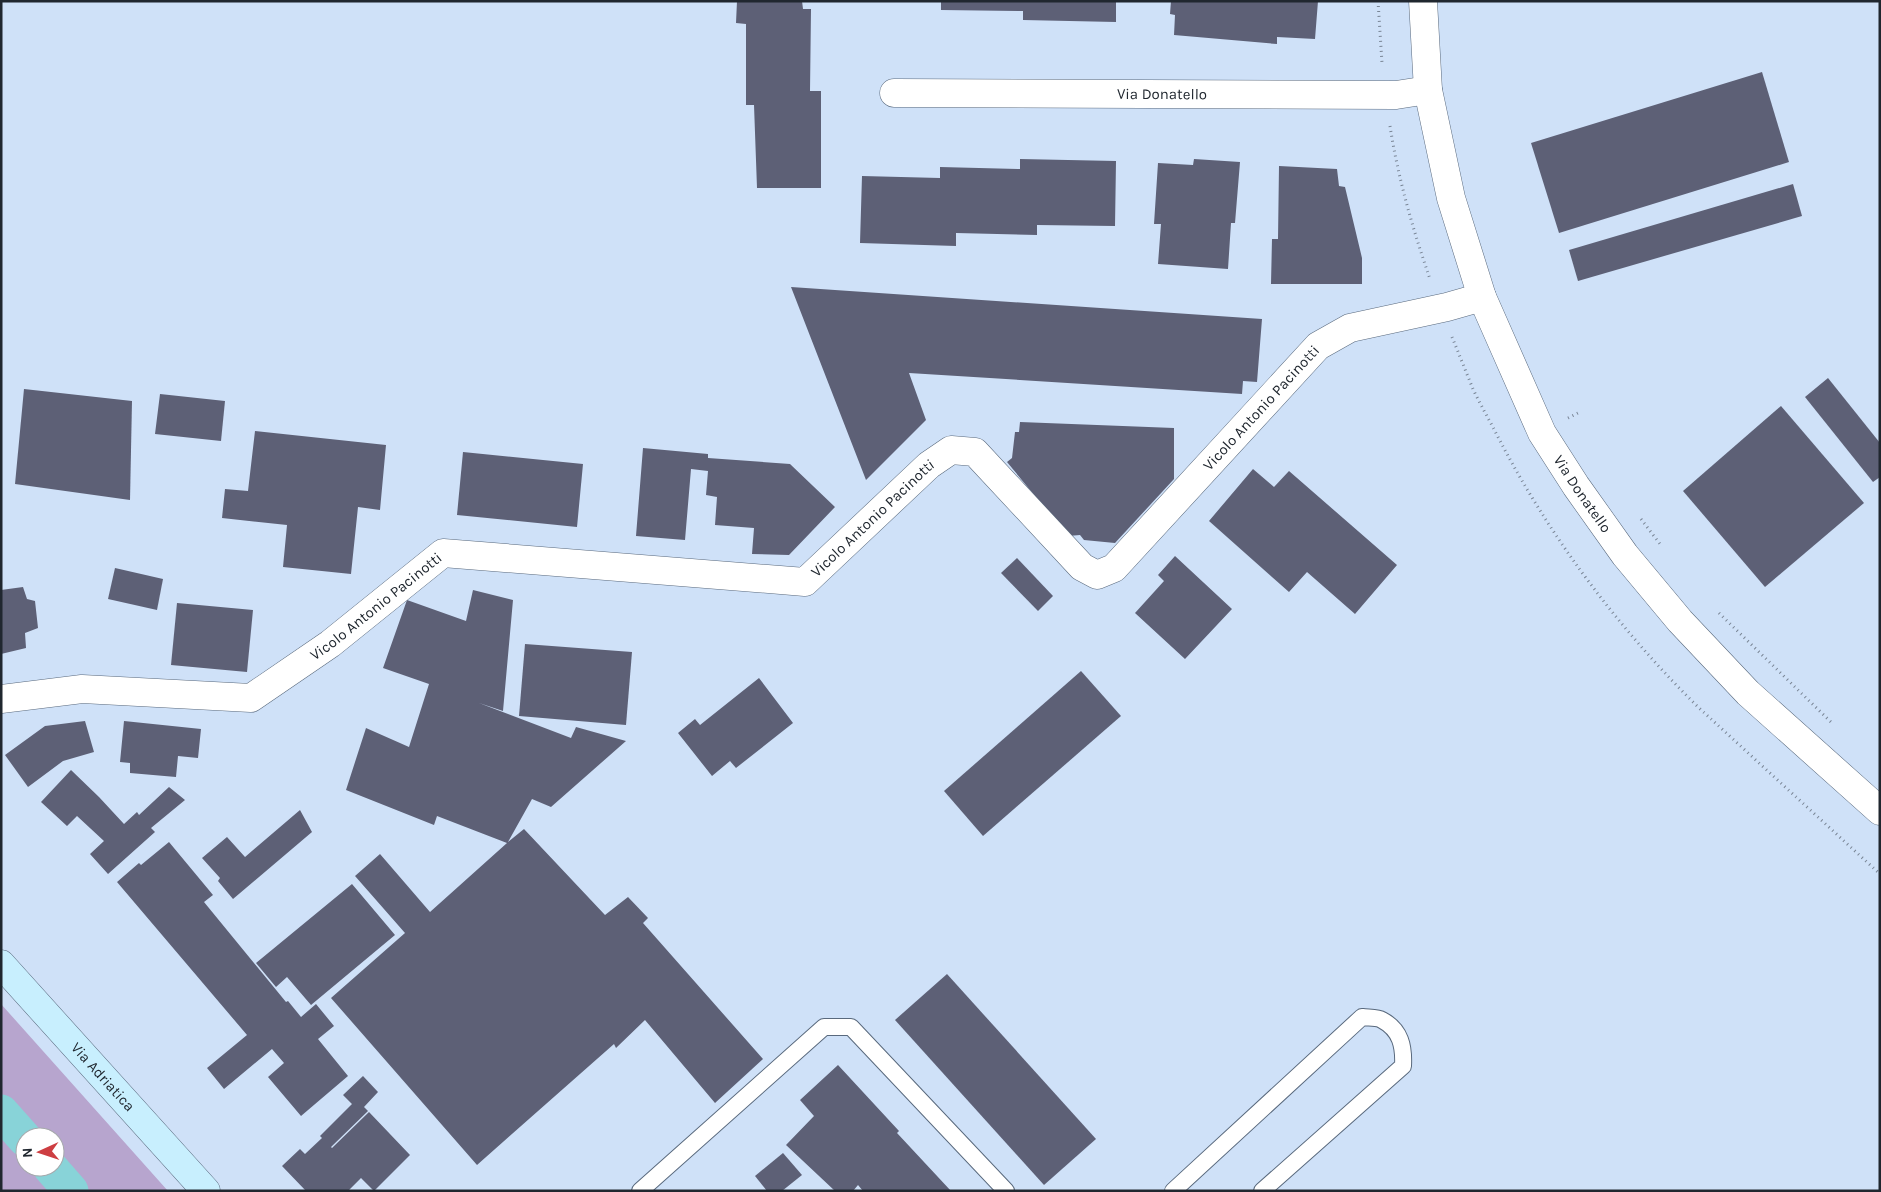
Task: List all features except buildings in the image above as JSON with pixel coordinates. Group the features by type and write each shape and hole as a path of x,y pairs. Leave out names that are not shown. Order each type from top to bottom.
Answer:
{"main road":[{"name":"Via Adriatica","path":"1,964 206,1191"}],"street":[{"name":"Via Donatello","path":"1423,1 1428,90 1451,198 1482,297 1542,433 1576,486 1625,555 1680,621 1748,693 1880,811"},
{"name":"Via Donatello","path":"894,93 1396,95 1428,90"},
{"name":"Vicolo Antonio Pacinotti","path":"1,699 82,689 250,698 330,644 443,553 805,582 929,465 951,450 975,452 1082,567 1097,576 1114,568 1318,346 1350,328 1440,309 1482,297"}],"lane":[{"path":"1173,1191 1362,1017 1381,1019 1395,1031 1404,1047 1403,1066 1262,1191"},
{"path":"640,1191 824,1027 852,1027 1006,1191"}],"path":[{"path":"1563,411 1568,419"},
{"path":"1638,515 1665,551"},
{"path":"1718,612 1840,730"}],"shaded area":[{"path":"1,1004 168,1191 1,1191"}],"waterway":[{"path":"1,1112 15,1128"},
{"path":"59,1177 71,1191"}]}
